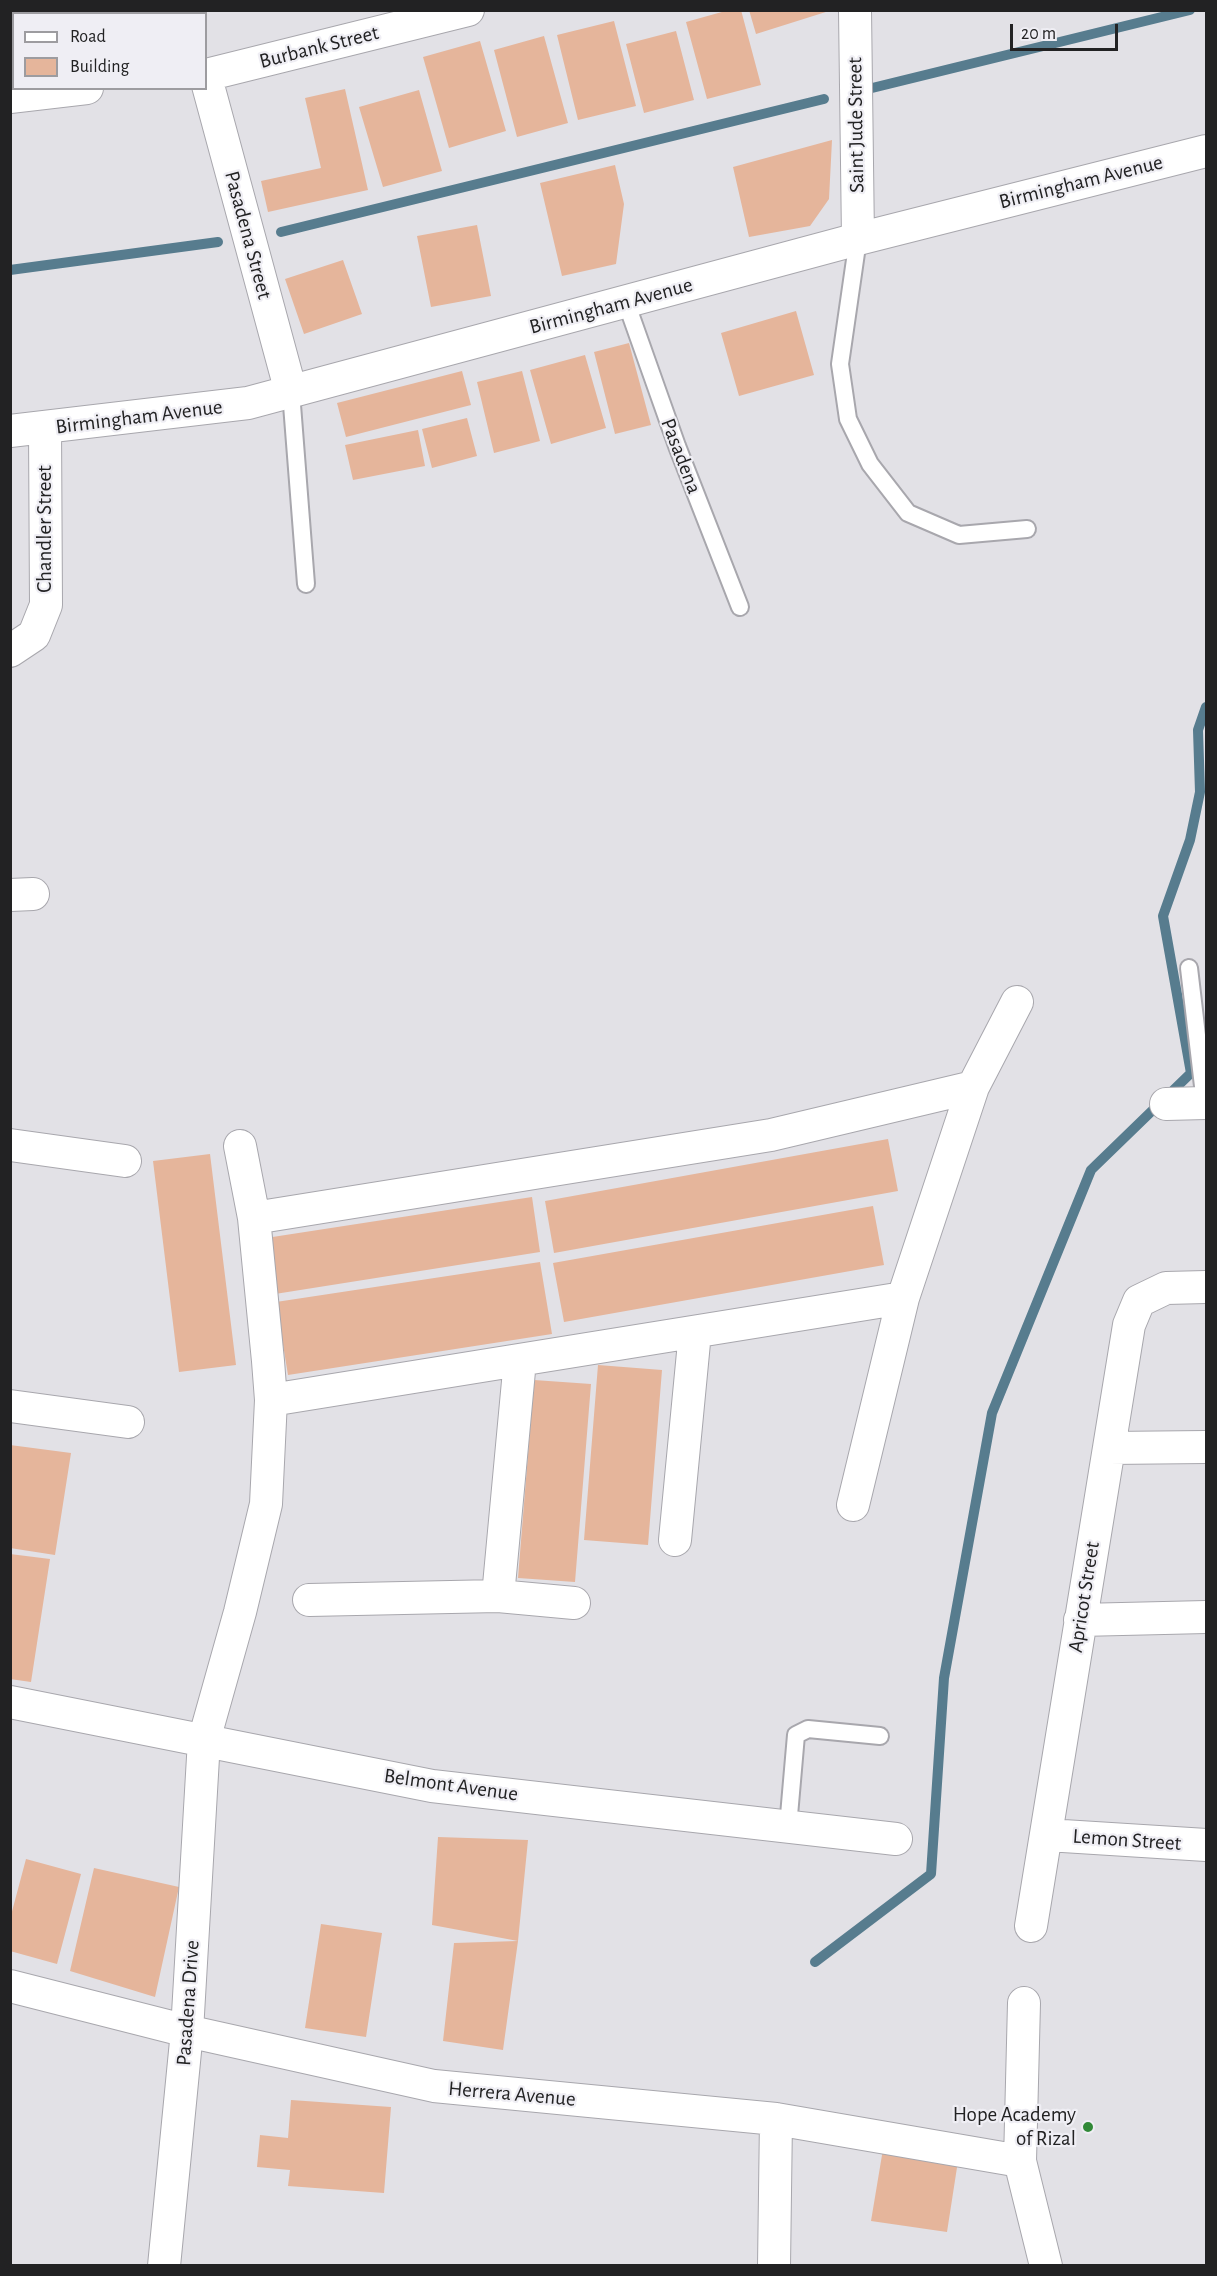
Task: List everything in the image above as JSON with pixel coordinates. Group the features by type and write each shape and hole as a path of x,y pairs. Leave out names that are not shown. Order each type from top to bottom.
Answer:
{"street":[{"name":"Burbank Street","path":"207,77 468,10"},
{"name":"Saint Jude Street","path":"855,10 858,239"},
{"name":"Pasadena Street","path":"207,81 291,392"},
{"path":"10,97 70,90"},
{"name":"Birmingham Avenue","path":"10,431 248,403 858,239 1206,151"},
{"name":"Chandler Street","path":"10,651 34,635 46,605 45,428"},
{"path":"852,1505 903,1298 973,1087 1017,1002"},
{"path":"254,1218 771,1134 973,1087"},
{"path":"1166,1104 1206,1103"},
{"path":"10,1145 125,1161"},
{"name":"Pasadena Drive","path":"164,2265 187,2031 204,1740 240,1612 266,1504 271,1400 254,1218 240,1146"},
{"name":"Apricot Street","path":"1030,1926 1047,1835 1129,1325 1139,1301 1166,1288 1206,1287"},
{"path":"271,1400 903,1298"},
{"path":"675,1540 695,1332"},
{"path":"498,1596 520,1360"},
{"path":"10,1406 128,1422"},
{"path":"1108,1448 1206,1447"},
{"path":"309,1600 498,1596 574,1603"},
{"path":"1080,1620 1206,1617"},
{"name":"Belmont Avenue","path":"10,1701 432,1786 896,1839"},
{"name":"Lemon Street","path":"1047,1835 1206,1845"},
{"name":"Herrera Avenue","path":"10,1986 187,2031 434,2086 776,2119 1020,2161"},
{"path":"1024,2003 1020,2161 1046,2265"},
{"path":"774,2265 776,2119"}],"lane":[{"path":"858,239 840,364 849,419 870,464 908,513 959,535 1027,529"},
{"name":"Pasadena","path":"626,302 677,446 740,608"},
{"path":"291,392 306,584"},
{"path":"1189,968 1206,1103"},
{"path":"788,1827 796,1735 808,1729 880,1736"}],"building":[{"path":"10,10 20,10 20,12 12,12 12,68 10,68"},
{"path":"52,10 136,10 136,12 52,12"},
{"path":"729,10 741,10 761,85 707,99 686,22"},
{"path":"749,10 829,10 829,11 756,34"},
{"path":"614,21 636,106 578,120 557,35"},
{"path":"676,31 694,100 644,113 626,44"},
{"path":"544,36 568,123 517,137 494,50"},
{"path":"480,41 506,131 449,148 423,57"},
{"path":"345,89 368,190 268,212 261,181 321,168 305,98"},
{"path":"419,90 442,171 383,187 359,107"},
{"path":"832,140 829,199 810,226 749,237 733,167"},
{"path":"615,165 624,204 616,264 562,276 540,183"},
{"path":"477,225 491,296 431,307 417,236"},
{"path":"343,260 362,314 304,334 285,279"},
{"path":"796,311 814,375 739,396 721,333"},
{"path":"629,343 651,425 615,434 594,352"},
{"path":"585,355 606,428 551,444 530,370"},
{"path":"462,371 471,405 346,437 337,403"},
{"path":"522,371 540,441 494,453 477,382"},
{"path":"467,418 477,456 432,468 422,429"},
{"path":"418,430 425,466 353,480 345,445"},
{"path":"888,1139 898,1191 554,1253 545,1201"},
{"path":"210,1154 236,1365 179,1372 153,1161"},
{"path":"532,1197 540,1252 275,1294 266,1238"},
{"path":"873,1206 884,1265 564,1322 553,1263"},
{"path":"540,1262 552,1334 288,1375 276,1302"},
{"path":"598,1365 662,1370 648,1545 584,1540"},
{"path":"534,1380 591,1384 575,1582 518,1578"},
{"path":"10,1445 71,1453 55,1555 10,1548"},
{"path":"10,1554 50,1559 31,1682 10,1679"},
{"path":"438,1837 528,1840 518,1941 432,1925"},
{"path":"26,1859 81,1874 57,1964 10,1951 10,1919"},
{"path":"94,1868 179,1887 155,1997 70,1971"},
{"path":"321,1924 382,1933 366,2037 305,2028"},
{"path":"518,1941 503,2050 443,2041 454,1943"},
{"path":"291,2100 391,2107 384,2193 288,2186 290,2170 257,2167 260,2135 288,2138"},
{"path":"883,2149 958,2161 947,2232 871,2221"}],"waterway":[{"path":"868,89 1190,10"},
{"path":"281,232 824,99"},
{"path":"10,270 218,242"},
{"path":"815,1962 931,1874 944,1678 992,1413 1091,1170 1191,1073 1163,916 1190,840 1200,792 1198,730 1206,707"}],"place":[{"name":"Hope Academy of Rizal","path":"1088,2127"}]}
